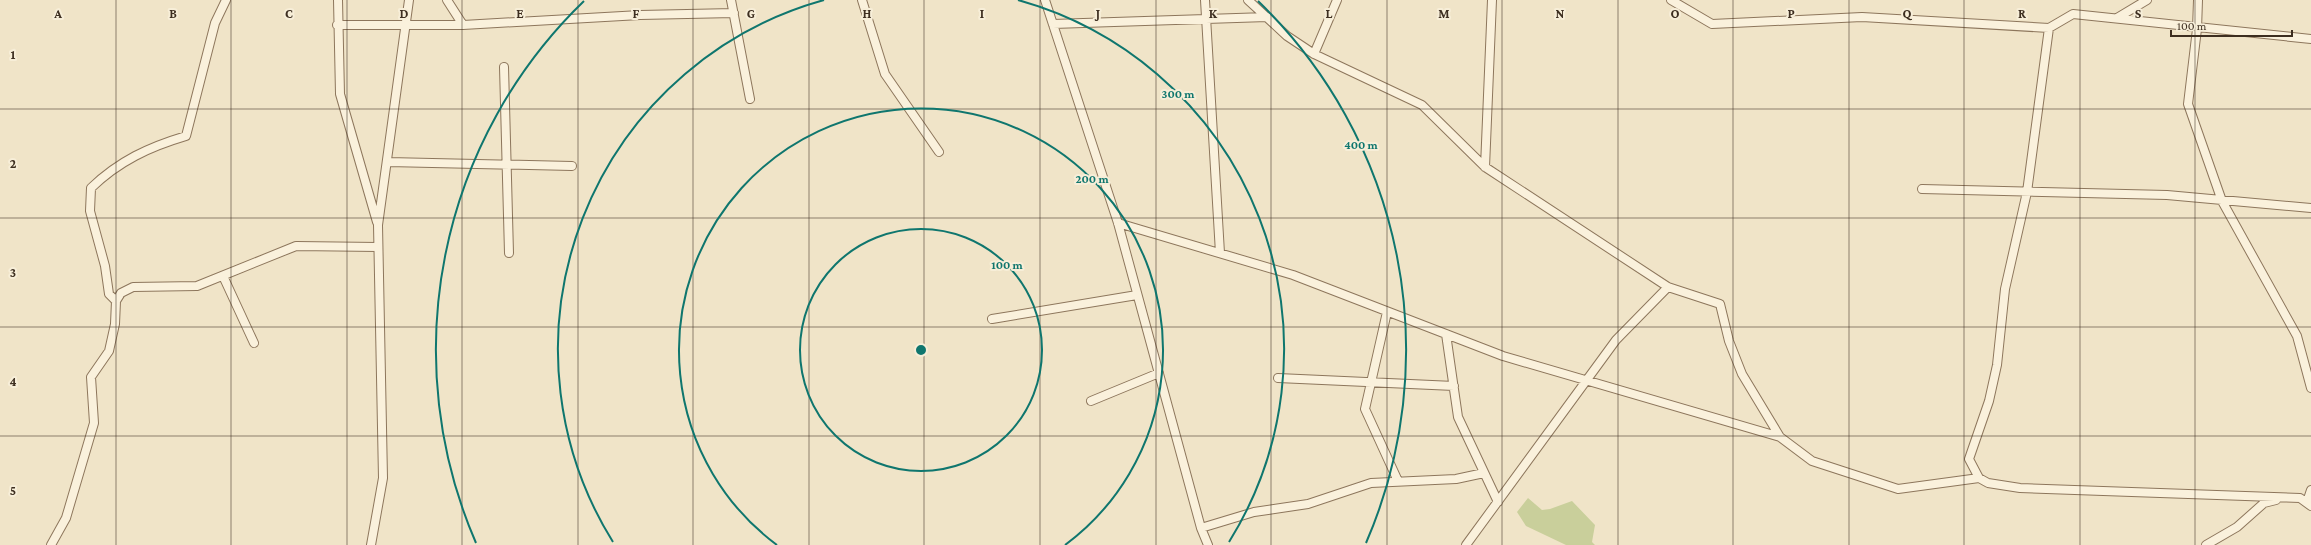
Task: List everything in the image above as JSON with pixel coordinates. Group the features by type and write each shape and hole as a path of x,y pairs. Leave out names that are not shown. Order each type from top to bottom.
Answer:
{"street":[{"path":"116,301 108,294 105,266 90,211 91,188 110,170 157,145 186,136 215,22 226,0"},
{"path":"338,0 337,25 340,94 378,225"},
{"path":"371,545 383,478 378,225 388,162 409,0"},
{"path":"447,0 463,26"},
{"path":"731,0 750,99"},
{"path":"862,0 884,74 939,152"},
{"path":"1045,0 1118,223 1201,528 1208,545"},
{"path":"1205,0 1220,253"},
{"path":"1248,0 1287,36 1314,54 1422,105 1485,167 1668,287 1720,304 1729,340 1742,374 1780,437"},
{"path":"1314,54 1337,0"},
{"path":"1485,167 1492,0"},
{"path":"1671,0 1712,24 1862,17 2049,28 2073,14 2311,39"},
{"path":"2117,18 2147,0"},
{"path":"2198,0 2198,28 2188,104 2222,201 2297,336 2311,388"},
{"path":"337,25 463,26 640,15 734,13"},
{"path":"1053,24 1267,17"},
{"path":"2049,28 2027,192 2005,289 1997,365 1989,401 1969,459 1979,478 1988,483 2052,491 2177,492 2300,498 2309,504 2311,490"},
{"path":"504,67 509,253"},
{"path":"388,162 572,166"},
{"path":"1922,189 2166,195 2311,208"},
{"path":"1118,223 1292,275 1503,356 1780,437 1812,461 1898,489 1979,478"},
{"path":"51,545 66,518 94,423 92,377 109,351 115,324 116,301 121,293 133,287 197,286 296,246 378,247"},
{"path":"223,276 254,343"},
{"path":"1466,545 1616,340 1668,287"},
{"path":"992,319 1137,295"},
{"path":"1387,312 1365,409 1398,482"},
{"path":"1446,334 1458,417 1498,502"},
{"path":"1091,400 1159,373"},
{"path":"1278,378 1371,381 1454,386"},
{"path":"1201,528 1254,512 1308,504 1371,482 1456,479 1484,473"},
{"path":"2206,545 2237,527 2264,504 2281,498"}],"green space":[{"path":"1528,498 1542,510 1550,509 1572,501 1595,525 1592,542 1595,545 1566,545 1526,526 1517,512"}]}
